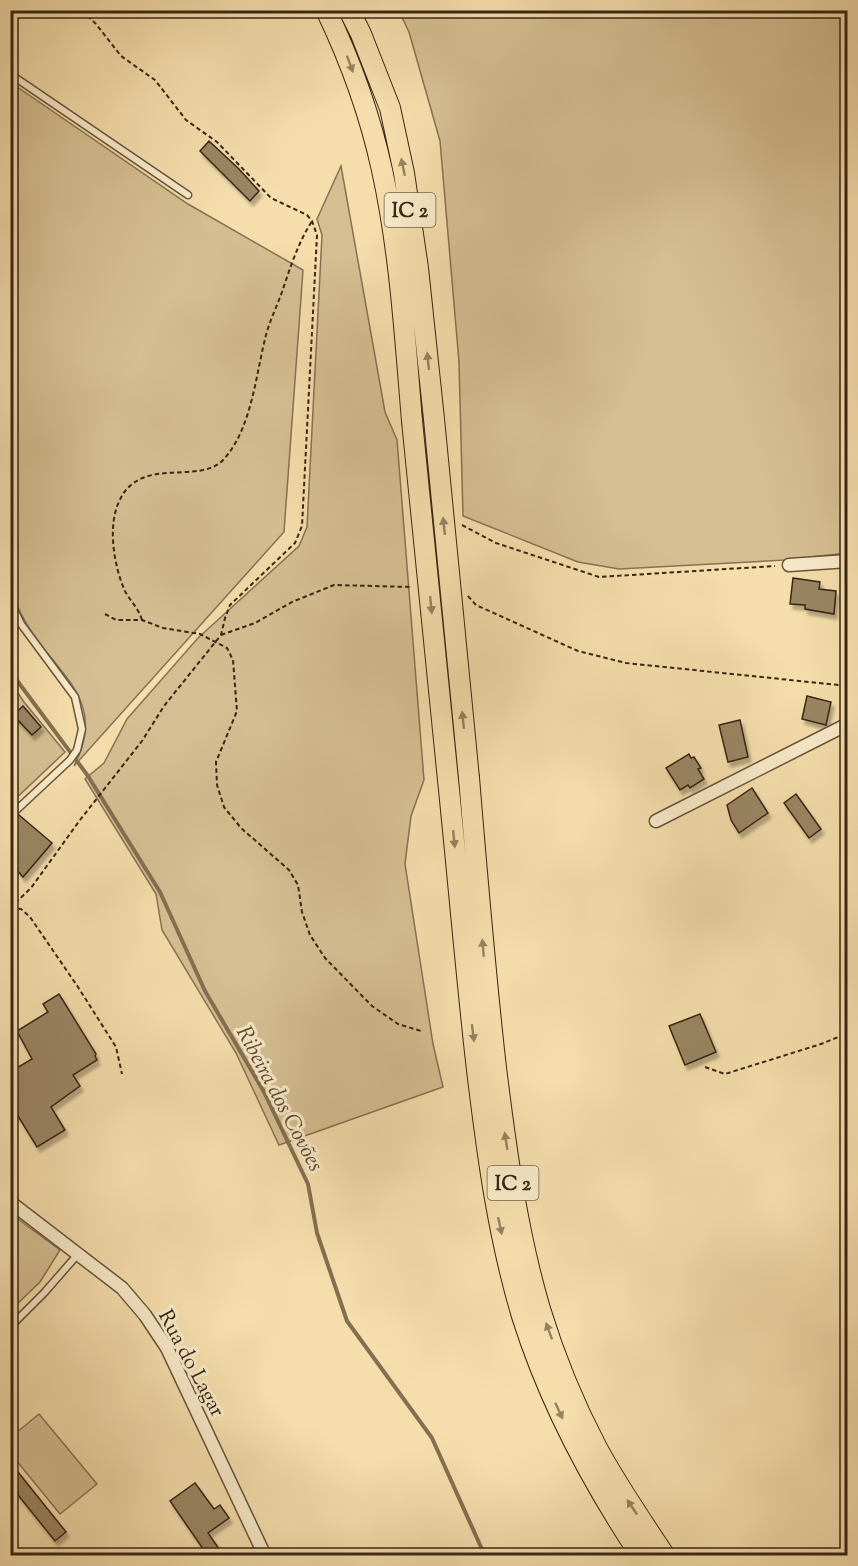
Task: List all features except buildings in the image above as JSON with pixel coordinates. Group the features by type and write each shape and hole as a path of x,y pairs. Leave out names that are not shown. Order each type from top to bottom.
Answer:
{"highway":[{"name":"IC 2","path":"326,10 343,45 364,103 382,171 398,271 464,960 486,1147 503,1239 522,1316 551,1394 581,1458 612,1513 641,1556"},
{"name":"IC 2","path":"350,10 390,108 404,172 418,268 469,778 483,955 505,1138 521,1228 540,1309 569,1386 596,1447 627,1500 665,1556"}],"street":[{"path":"789,565 848,561"},
{"path":"656,821 848,724"},
{"name":"Rua do Lagar","path":"10,1202 122,1288 146,1315 166,1348 265,1556"}],"lane":[{"path":"10,74 188,195"},
{"path":"10,601 21,624 75,698 82,729 77,750 70,760 10,816"},
{"path":"10,1327 79,1253"}],"path":[{"path":"11,908 31,888 142,741 164,706 221,635 230,605 295,543 302,526 317,235 312,221 307,215 271,198 217,142 186,120 155,80 121,56 96,24 81,10"},
{"path":"142,620 138,609 124,591 119,574 114,529 118,505 124,492 132,483 144,477 214,467 225,458 246,419 267,334 300,245 312,221"},
{"path":"462,525 496,543 599,577 789,565"},
{"path":"221,635 255,623 292,603 334,585 415,587"},
{"path":"463,589 477,605 578,651 626,663 848,686"},
{"path":"105,614 116,620 142,620 163,628 200,634 227,648 233,660 237,711 216,762 217,785 224,807 241,828 289,870 298,885 302,912 310,935 325,958 372,1005 398,1024 421,1032"},
{"path":"11,908 21,909 30,916 78,987 116,1047 122,1074"},
{"path":"705,1067 725,1074 821,1044 848,1033"}],"shaded area":[{"path":"399,11 847,11 847,553 785,560 619,569 578,562 463,516 459,362 440,141 409,32"},
{"path":"10,82 188,204 303,270 284,532 74,766 83,743 85,722 82,704 74,688 25,621 11,587"},
{"path":"341,166 385,412 397,440 424,780 411,816 405,864 433,1044 443,1087 279,1145 236,1053 162,930 156,894 85,779 104,763 127,719 198,638 299,546 307,527 322,235 317,219"},
{"path":"10,681 65,752 11,803"},
{"path":"11,1214 60,1250 40,1282 11,1310"},
{"path":"39,1414 97,1484 60,1514 11,1454 11,1437"}],"waterway":[{"name":"Ribeira dos Covões","path":"10,671 88,776 160,892 205,991 264,1092 308,1184 317,1233 347,1321 432,1438 485,1556"}]}
